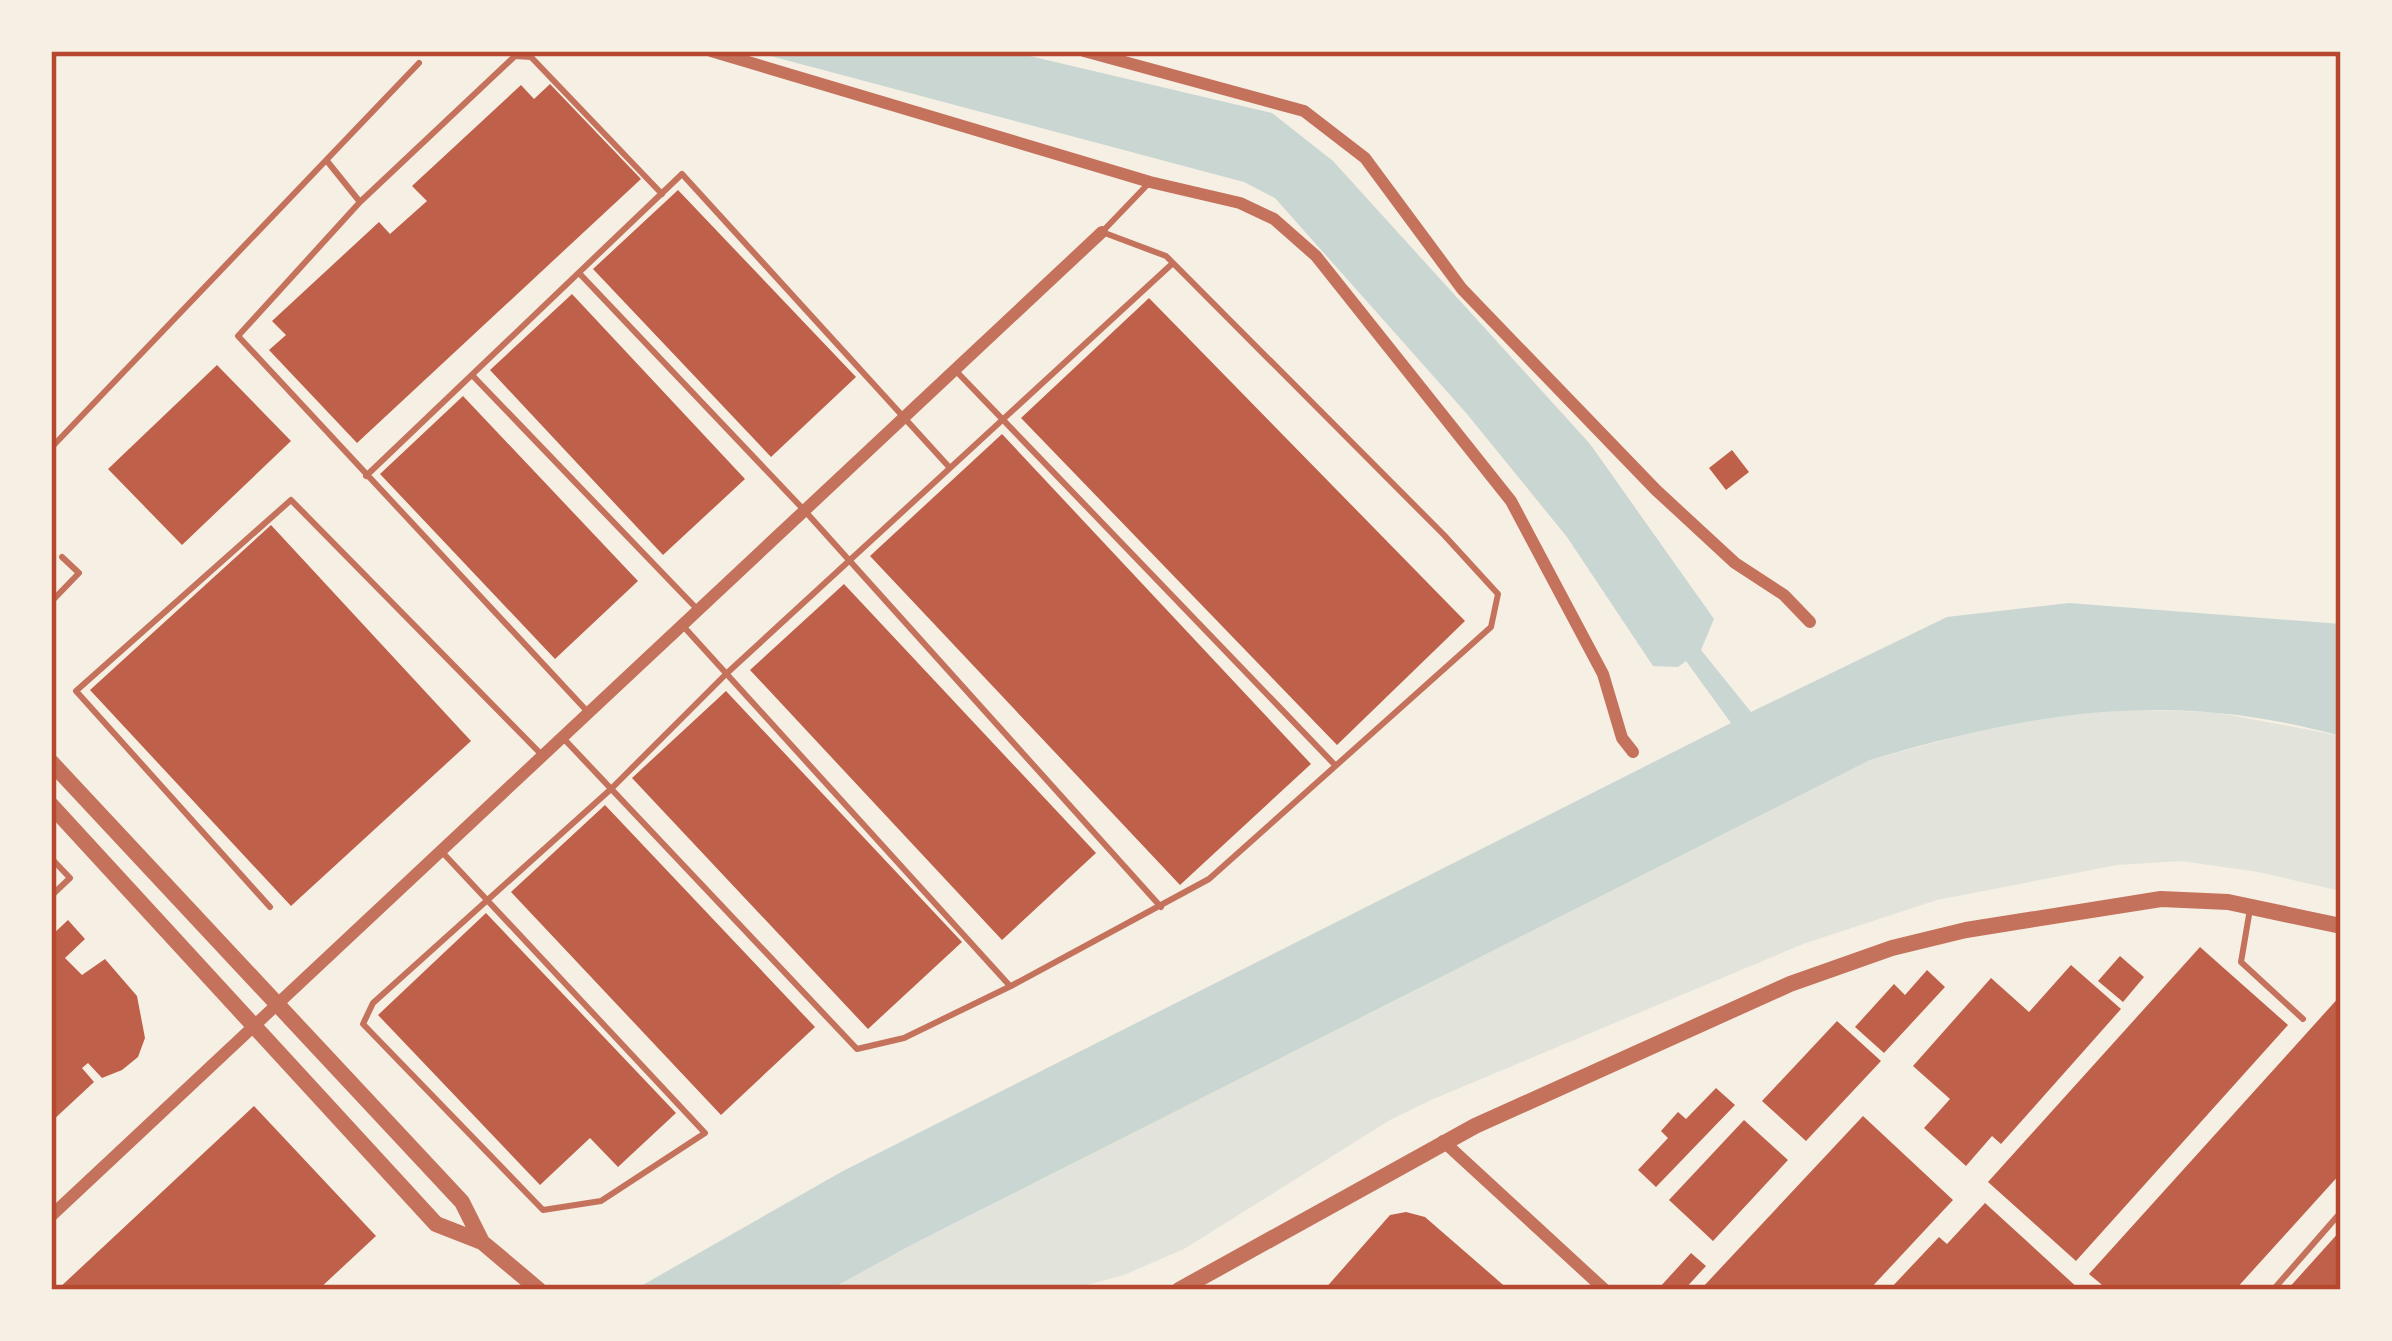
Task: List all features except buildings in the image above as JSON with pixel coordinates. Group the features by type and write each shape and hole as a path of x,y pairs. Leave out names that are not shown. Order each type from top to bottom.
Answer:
{"street":[{"path":"710,51 1150,182 1240,203 1274,219 1316,256 1511,501 1603,674 1622,738 1634,752"},
{"path":"1084,51 1304,111 1365,158 1462,289 1656,490 1735,563 1784,595 1810,622"},
{"path":"51,1216 1102,232"},
{"path":"51,762 462,1202 482,1242"},
{"path":"51,805 436,1224 482,1242 539,1290"},
{"path":"1179,1290 1443,1141 1790,985 1892,948 1966,930 2140,901 2205,900 2341,926"},
{"path":"1443,1141 1605,1290"}],"lane":[{"path":"588,712 238,335 360,202 515,56 531,57 662,194"},
{"path":"51,448 419,63"},
{"path":"326,160 360,202"},
{"path":"366,476 682,174 950,468"},
{"path":"562,737 857,1049 904,1038 1209,879 1491,627 1498,594 1444,535 1166,256 1102,232 1150,182"},
{"path":"441,850 487,900 705,1132 601,1202 543,1210 363,1024 373,1004 487,900 611,789 726,674 1173,263"},
{"path":"579,273 804,510 1161,907"},
{"path":"954,370 1335,765"},
{"path":"472,375 698,610"},
{"path":"270,908 76,691 291,500 542,756"},
{"path":"51,602 79,573 62,557"},
{"path":"682,624 1011,986"},
{"path":"51,858 70,878 51,896"},
{"path":"2251,906 2241,962 2303,1019"},
{"path":"2273,1290 2341,1212"}],"shaded area":[{"path":"752,51 1009,51 1272,113 1333,161 1590,444 1714,619 1701,650 1751,712 1947,617 2069,603 2341,624 2341,736 2219,713 2104,712 1990,729 1870,760 829,1290 634,1290 843,1171 1731,723 1686,661 1678,667 1653,666 1567,537 1467,414 1275,198 1244,182"},
{"path":"2107,709 2214,712 2341,736 2341,891 2181,861 2117,865 1937,900 1803,944 1431,1100 1390,1120 1184,1249 1124,1275 1068,1290 829,1290 1870,760 2007,723"}]}
